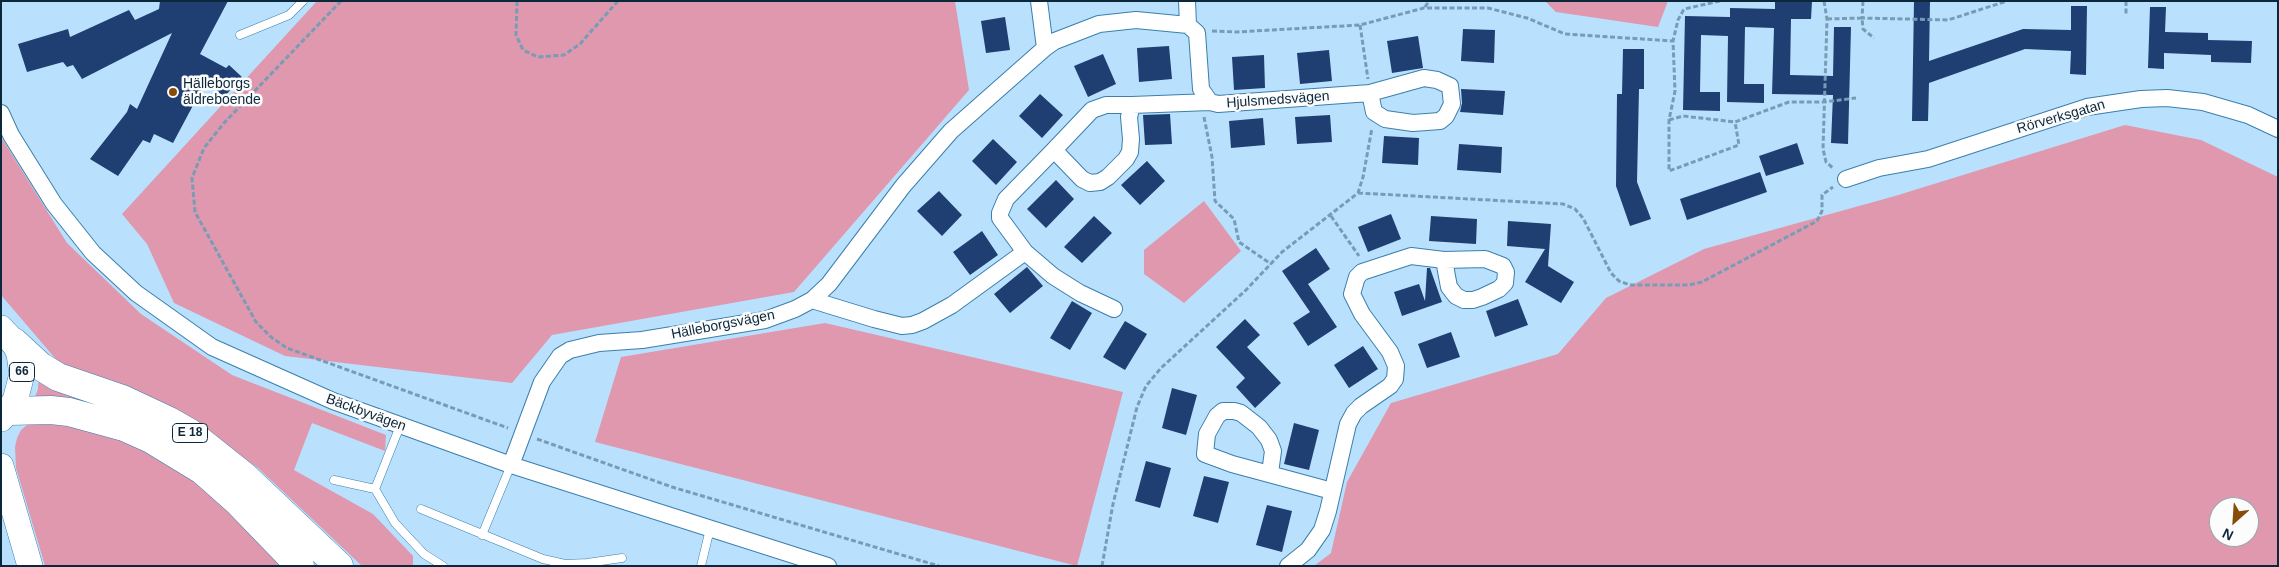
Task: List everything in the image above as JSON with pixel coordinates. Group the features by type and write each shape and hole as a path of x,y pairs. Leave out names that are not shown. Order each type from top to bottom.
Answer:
{"highway":[{"name":"E 18","path":"7,335 40,366 58,377 130,403 190,433 244,476 339,566"},
{"name":"E 18","path":"4,418 51,410 69,412 124,427 151,439 202,470 237,500 300,566"}],"main road":[{"name":"66","path":"4,418 18,394 22,374 19,354 7,335"},
{"path":"1,466 30,566"}],"street":[{"path":"1039,1 1045,48"},
{"path":"1187,1 1193,29"},
{"name":"Hälleborgsvägen","path":"511,465 542,382 560,356 570,350 600,344 642,340 765,320 795,309 812,300 830,284 903,186 951,131 1045,48 1055,41 1099,24 1136,20 1193,29"},
{"name":"Hjulsmedsvägen","path":"1193,29 1201,89 1210,102 1218,104 1370,93 1424,78 1450,86 1452,104 1446,116 1440,121 1413,123 1385,119 1374,112"},
{"path":"1370,93 1374,112"},
{"name":"Rörverksgatan","path":"1846,179 1878,168 1928,159 2087,107 2141,99 2167,98 2203,102 2248,115 2278,129"},
{"path":"1114,309 1062,283 1025,252 1000,218 1006,198 1092,110 1106,105 1210,102"},
{"path":"1054,150 1082,178 1090,183 1100,182 1115,170 1130,152 1129,117 1132,105"},
{"name":"Bäckbyvägen","path":"1,113 11,135 54,204 93,253 136,293 212,347 333,401 400,426 511,465 828,566"},
{"path":"812,300 884,322 902,326 912,325 952,305 1025,252"},
{"path":"1288,566 1308,550 1322,530 1348,424 1354,413 1390,386 1395,379 1396,366 1390,352 1362,314 1352,294 1356,277 1369,270 1411,256 1444,260"},
{"path":"1270,473 1273,451 1269,440 1259,428 1241,414 1234,412 1224,411 1217,416 1207,434 1205,454 1232,464 1332,491"}],"lane":[{"path":"240,35 289,15 303,1"},
{"path":"375,489 400,426"},
{"path":"482,535 511,465"},
{"path":"334,480 375,489 395,523 424,554 443,566"},
{"path":"421,509 543,560 565,564 622,558"},
{"path":"701,566 710,529"}],"path":[{"path":"340,1 224,123 204,148 192,178 195,212 256,322 271,337 287,348 672,487 940,566"},
{"path":"518,1 516,35 523,50 538,57 564,55 580,44 618,1"},
{"path":"1424,8 1429,1"},
{"path":"1720,1 1684,8 1678,20 1674,42 1675,91 1669,120 1669,171 1739,145 1735,122"},
{"path":"1358,193 1563,204 1575,209 1584,218 1611,273 1619,281 1630,285 1689,285 1702,282 1817,221 1822,211 1822,195 1846,179 1826,162 1822,149 1827,19 1824,1"},
{"path":"1863,1 1863,29 1874,38"},
{"path":"1827,19 1948,20 2007,1"},
{"path":"2126,1 2126,14"},
{"path":"1193,29 1236,32 1360,25 1424,8 1488,8 1527,18 1565,34 1674,42"},
{"path":"1360,25 1370,93"},
{"path":"1669,120 1683,116 1735,122 1789,102 1824,102 1856,98"},
{"path":"1210,102 1202,111 1212,157 1215,201 1234,219 1239,242 1271,264"},
{"path":"1102,566 1113,504 1137,407 1146,386 1161,368 1289,246 1358,193 1369,150 1374,112"},
{"path":"1330,216 1369,270"}],"shaded area":[{"path":"317,1 955,1 969,90 794,292 552,335 512,383 285,356 174,303 147,244 122,214"},
{"path":"1545,1 1668,1 1658,27 1556,12"},
{"path":"2125,125 2201,140 2278,177 2278,566 1314,566 1331,553 1347,482 1391,403 1558,354 1606,298 1704,249 1895,196"},
{"path":"1,137 67,243 141,314 232,375 386,435 385,451 312,423 294,470 373,514 413,556 413,566 362,566 258,468 169,406 60,364 1,295"},
{"path":"1204,201 1241,251 1184,303 1144,274 1144,250"},
{"path":"825,323 1123,392 1077,566 595,442 621,357"},
{"path":"39,374 155,423 33,402 38,389"},
{"path":"32,421 94,426 191,473 286,566 45,566 16,468 15,447 17,438 21,430"}],"building":[{"name":"Hälleborgs äldreboende","path":"160,1 228,1 200,54 226,68 229,65 242,77 224,97 206,81 173,143 154,134 150,143 143,140 118,176 90,159 127,112 130,104 137,109 172,33 82,79 73,65 67,67 63,62 27,72 18,44 68,29 70,37 129,10 135,20 159,9"},
{"path":"1775,1 1812,1 1811,19 1791,19 1790,75 1833,76 1834,27 1851,27 1848,144 1831,143 1833,95 1772,94 1774,28 1745,27 1744,84 1764,84 1764,103 1727,102 1728,36 1701,35 1700,92 1720,92 1720,111 1683,110 1685,16 1730,17 1730,8 1775,9"},
{"path":"1914,1 1930,1 1929,61 2023,29 2071,30 2071,6 2087,6 2086,75 2070,74 2071,51 2025,49 1929,83 1928,121 1912,121"},
{"path":"2150,7 2166,7 2165,32 2208,33 2208,40 2252,41 2251,63 2211,62 2211,55 2164,53 2164,69 2148,68"},
{"path":"1005,17 1010,50 986,53 981,21"},
{"path":"1463,29 1495,30 1494,63 1461,61"},
{"path":"1418,36 1423,68 1392,73 1387,41"},
{"path":"1169,46 1172,79 1139,82 1137,48"},
{"path":"1623,49 1644,49 1644,89 1639,89 1637,182 1651,219 1630,226 1616,186 1617,94 1622,94"},
{"path":"1329,50 1332,81 1300,84 1297,53"},
{"path":"1103,54 1116,84 1088,97 1074,66"},
{"path":"1264,55 1265,88 1234,90 1232,57"},
{"path":"1461,89 1505,91 1503,115 1460,112 1462,103"},
{"path":"1040,94 1063,115 1042,138 1019,116"},
{"path":"1170,114 1172,144 1145,145 1143,115"},
{"path":"1330,115 1332,142 1297,144 1295,117"},
{"path":"1263,118 1265,145 1231,148 1229,121"},
{"path":"1384,136 1419,138 1418,165 1382,163"},
{"path":"993,139 1017,162 996,185 972,161"},
{"path":"1797,143 1804,164 1766,176 1759,156"},
{"path":"1459,144 1502,147 1501,173 1457,170"},
{"path":"1147,161 1165,181 1140,205 1121,185"},
{"path":"1760,172 1767,192 1687,220 1680,199"},
{"path":"1056,180 1074,199 1046,228 1027,209"},
{"path":"939,191 962,215 942,236 917,211"},
{"path":"1391,214 1401,239 1368,252 1358,227"},
{"path":"1094,216 1112,233 1082,263 1064,247"},
{"path":"1431,216 1477,219 1476,244 1429,241"},
{"path":"1508,221 1551,224 1548,266 1574,282 1561,303 1525,282 1545,249 1507,246"},
{"path":"982,231 998,255 970,275 953,252"},
{"path":"1316,248 1330,269 1308,284 1337,327 1308,346 1293,323 1310,312 1282,271"},
{"path":"1027,267 1043,286 1010,313 994,294"},
{"path":"1427,268 1430,268 1442,302 1402,316 1394,292 1419,284 1425,301"},
{"path":"1518,299 1528,325 1495,337 1486,311"},
{"path":"1072,301 1092,313 1070,350 1050,338"},
{"path":"1245,319 1260,335 1247,347 1281,383 1255,408 1236,387 1245,378 1216,347"},
{"path":"1125,321 1147,334 1125,370 1103,357"},
{"path":"1451,332 1460,357 1427,368 1418,344"},
{"path":"1363,346 1378,369 1349,388 1334,365"},
{"path":"1172,388 1197,395 1186,435 1162,428"},
{"path":"1294,423 1319,430 1309,470 1284,464"},
{"path":"1146,461 1171,468 1160,508 1135,501"},
{"path":"1204,476 1229,482 1218,523 1193,516"},
{"path":"1267,505 1292,511 1282,552 1256,545"}],"place":[{"name":"Hälleborgs äldreboende","path":"173,92"}]}
